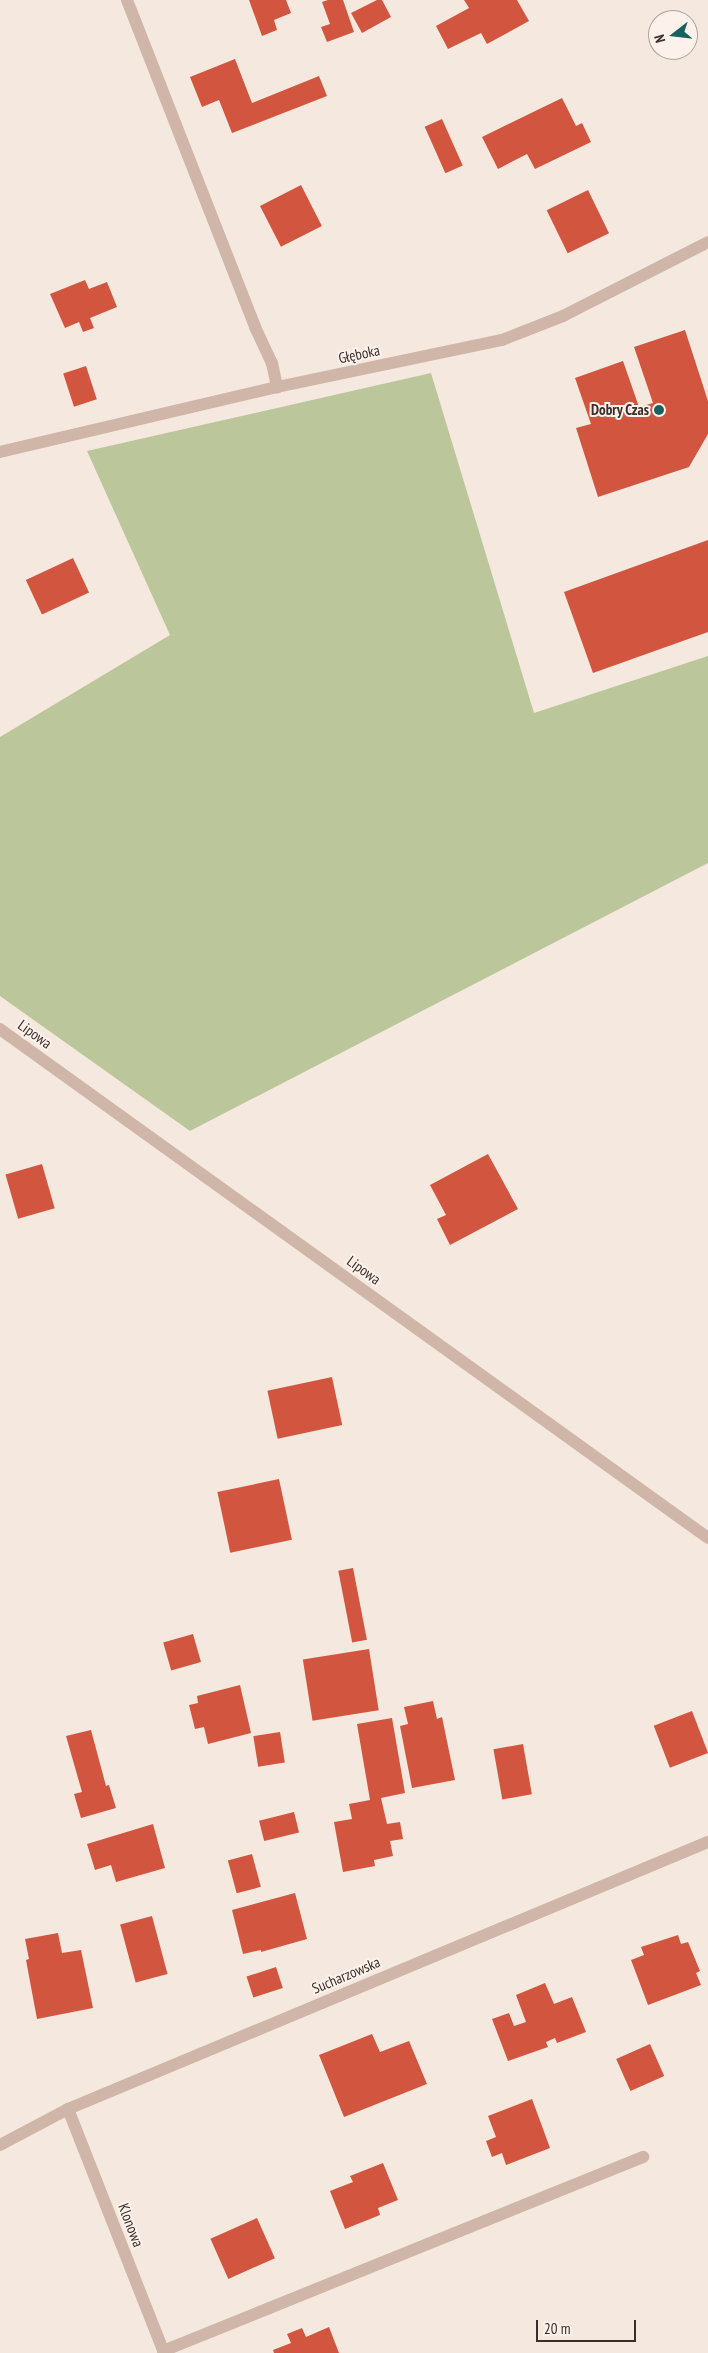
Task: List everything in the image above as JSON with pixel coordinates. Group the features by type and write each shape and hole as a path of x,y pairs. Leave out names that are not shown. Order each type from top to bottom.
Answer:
{"street":[{"path":"127,0 255,327 272,363 277,387"},
{"name":"Głęboka","path":"0,452 277,387 476,346 524,332 563,316 708,242"},
{"name":"Lipowa","path":"0,1029 708,1538"},
{"name":"Sucharzowska","path":"0,2145 68,2110 708,1842"},
{"name":"Klonowa","path":"68,2110 164,2352"},
{"path":"164,2352 643,2158"}],"green space":[{"path":"431,373 534,713 708,656 708,863 190,1131 0,996 0,737 170,635 87,451"}],"building":[{"path":"249,0 286,0 291,13 274,20 277,30 262,36"},
{"path":"343,0 354,32 327,42 321,27 330,24 322,2"},
{"path":"377,0 382,0 391,17 362,33 351,13"},
{"path":"464,0 517,0 529,21 487,44 481,33 448,49 436,26 469,8"},
{"path":"235,59 252,103 319,76 327,96 232,133 219,100 202,107 190,77"},
{"path":"562,98 576,126 582,123 591,142 535,169 527,154 498,169 482,137"},
{"path":"442,119 463,166 445,173 425,127"},
{"path":"301,185 322,226 281,247 260,206"},
{"path":"588,190 609,233 568,253 547,210"},
{"path":"85,280 89,289 107,282 117,307 90,318 94,328 83,332 79,322 65,328 50,294"},
{"path":"685,330 708,401 708,434 689,467 598,497 576,428 591,424 575,378 623,361 639,407 653,403 634,347"},
{"path":"86,366 97,399 74,407 63,373"},
{"path":"708,540 708,632 593,673 564,592"},
{"path":"73,558 89,592 42,614 26,580"},
{"path":"488,1154 518,1209 450,1245 437,1219 446,1215 430,1185"},
{"path":"42,1164 55,1208 18,1219 5,1174"},
{"path":"332,1377 342,1425 278,1439 267,1391"},
{"path":"279,1479 292,1540 230,1553 217,1492"},
{"path":"353,1568 367,1640 352,1643 338,1571"},
{"path":"193,1634 201,1662 171,1670 163,1643"},
{"path":"369,1649 379,1710 313,1721 303,1659"},
{"path":"240,1685 251,1733 208,1744 204,1727 195,1729 189,1705 198,1703 197,1696"},
{"path":"433,1701 437,1719 442,1717 455,1780 412,1788 400,1726 408,1724 404,1707"},
{"path":"692,1711 708,1753 670,1768 654,1726"},
{"path":"392,1718 405,1793 381,1798 387,1824 400,1822 403,1839 390,1841 393,1856 374,1860 375,1866 343,1872 334,1822 352,1819 349,1804 370,1800 357,1724"},
{"path":"91,1730 106,1786 109,1785 116,1808 81,1818 74,1794 82,1792 66,1736"},
{"path":"280,1732 285,1763 258,1767 253,1736"},
{"path":"523,1744 532,1794 502,1799 493,1749"},
{"path":"294,1812 299,1832 264,1841 259,1821"},
{"path":"153,1824 165,1868 116,1882 111,1865 95,1870 87,1844"},
{"path":"252,1854 261,1887 237,1893 228,1860"},
{"path":"295,1893 307,1939 261,1952 261,1950 243,1954 232,1910"},
{"path":"152,1916 168,1974 136,1982 120,1925"},
{"path":"58,1933 62,1953 81,1950 93,2008 37,2019 26,1960 29,1959 25,1939"},
{"path":"678,1935 681,1944 688,1942 700,1971 696,1973 701,1985 648,2005 631,1960 644,1955 641,1947"},
{"path":"276,1967 283,1988 253,1998 247,1977"},
{"path":"545,1983 554,2004 572,1997 586,2032 557,2043 555,2038 546,2042 548,2047 508,2061 492,2019 509,2013 514,2026 526,2022 516,1995"},
{"path":"372,2034 380,2052 409,2041 427,2084 344,2117 319,2055"},
{"path":"650,2044 664,2076 630,2091 616,2059"},
{"path":"532,2099 550,2148 506,2165 502,2153 492,2157 486,2141 496,2137 488,2116"},
{"path":"383,2163 398,2200 378,2208 380,2215 345,2229 330,2191 353,2182 350,2176"},
{"path":"257,2218 275,2258 228,2279 210,2239"},
{"path":"329,2327 339,2353 274,2353 273,2350 291,2343 287,2334 302,2328 306,2337"}],"place":[{"name":"Dobry Czas","path":"659,410"}]}
